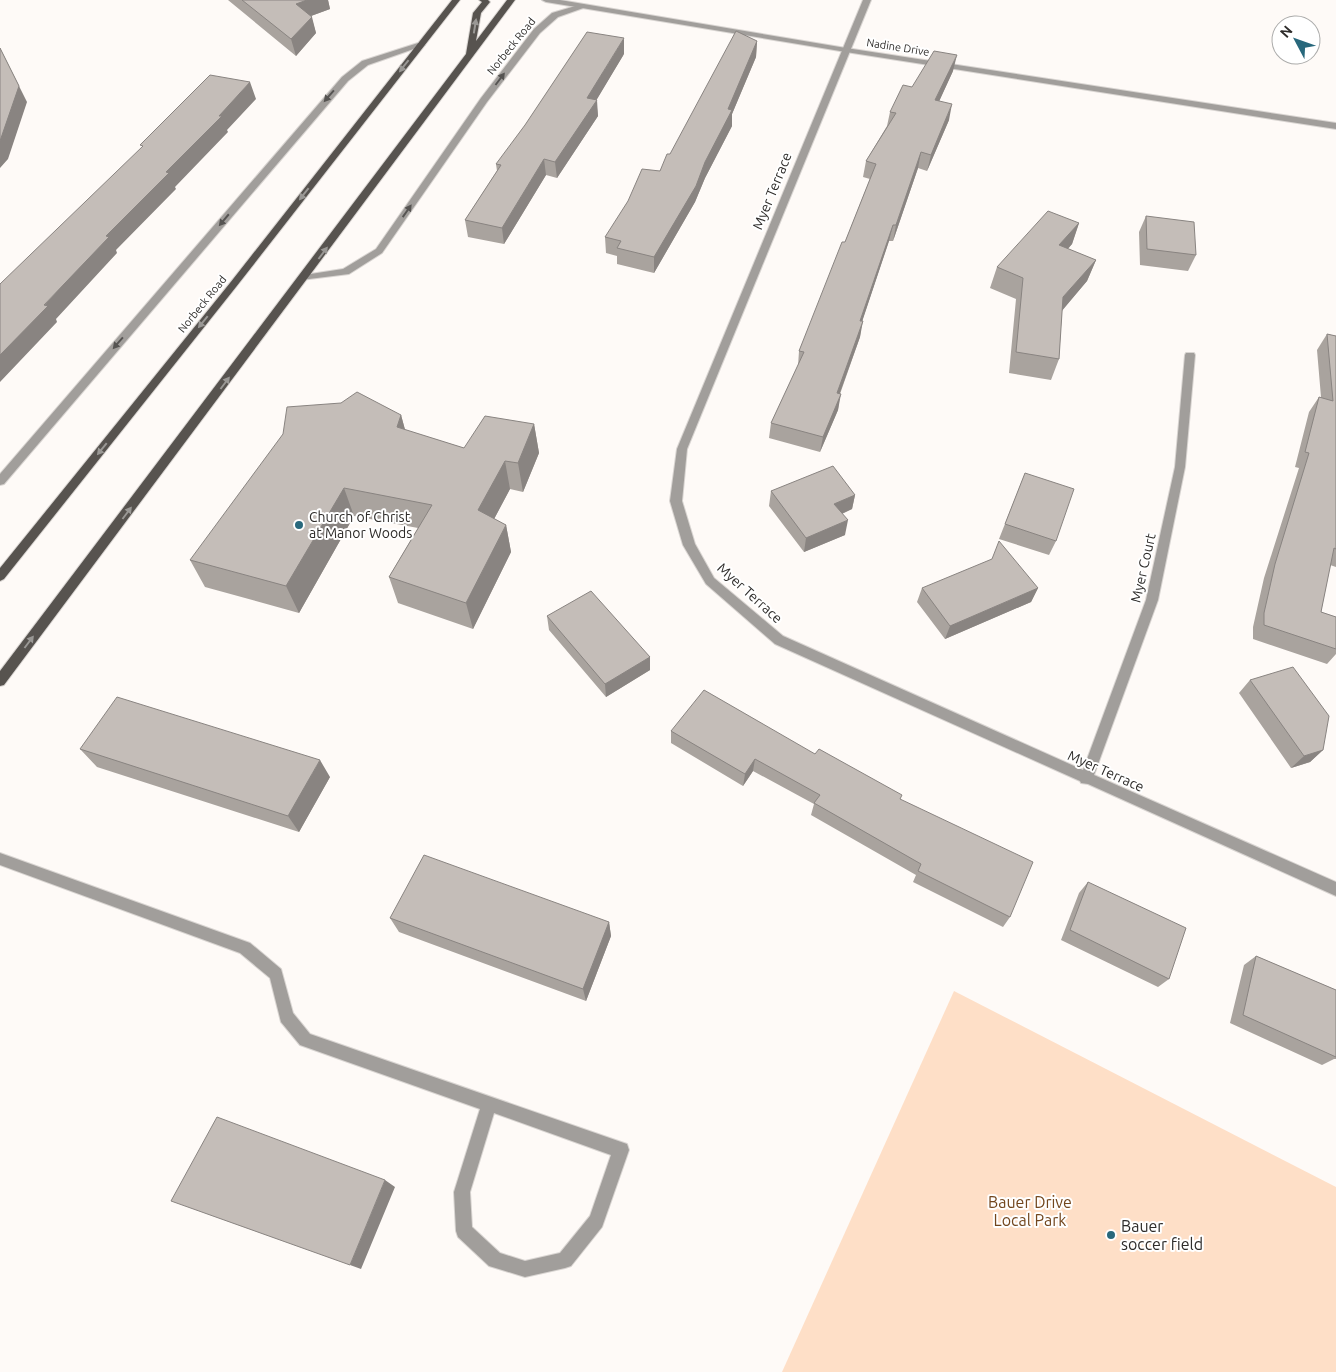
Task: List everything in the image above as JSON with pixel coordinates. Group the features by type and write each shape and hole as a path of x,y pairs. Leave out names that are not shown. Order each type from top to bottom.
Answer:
{"main road":[{"name":"Norbeck Road","path":"0,576 233,285 456,0"},
{"path":"470,56 477,13 486,2 483,0"},
{"name":"Norbeck Road","path":"0,681 512,0"}],"street":[{"name":"Nadine Drive","path":"546,0 846,50 1336,126"},
{"name":"Myer Terrace","path":"867,0 682,449 676,501 689,545 710,581 779,640 1086,779 1336,889"},
{"name":"Norbeck Road","path":"304,278 346,272 378,251 484,100 537,31 555,15 585,6"},
{"path":"0,481 345,79 365,63 421,45"},
{"name":"Myer Court","path":"1086,779 1152,600 1180,467 1190,354"},
{"path":"0,859 245,948 276,974 286,1017 305,1040 489,1104 621,1150 596,1222 565,1260 525,1269 495,1260 464,1231 462,1192 489,1104"}],"green space":[{"name":"Bauer Drive Local Park","path":"954,991 1336,1187 1336,1372 782,1372"}],"building":[{"path":"242,0 307,0 296,4 312,17 291,39"},
{"path":"736,31 757,41 728,109 732,110 705,162 696,186 654,257 617,248 621,241 605,237 628,201 642,169 660,171 667,154 670,154"},
{"path":"587,32 624,38 587,98 597,100 555,162 544,159 502,228 465,220 501,165 496,164 525,125"},
{"path":"0,48 19,86 0,141"},
{"path":"934,51 957,55 935,100 952,104 931,155 921,152 896,225 893,225 860,321 863,321 837,393 841,394 823,437 771,423 804,352 799,351 842,242 845,242 876,164 866,161 896,113 890,112 903,85 912,87"},
{"path":"210,75 250,82 219,116 222,116 166,172 169,173 106,236 109,237 44,305 48,306 0,355 0,284 143,146 140,145"},
{"path":"1048,211 1079,223 1059,245 1096,260 1063,297 1059,359 1016,352 1023,278 997,267"},
{"path":"1146,216 1194,222 1196,255 1147,249"},
{"path":"1327,334 1336,336 1336,549 1334,548 1321,612 1336,617 1336,649 1264,625 1264,613 1275,564 1309,453 1305,452 1319,397 1333,401"},
{"name":"Church of Christ at Manor Woods","path":"357,392 401,415 397,427 464,448 485,416 534,424 518,463 505,461 478,510 506,525 466,603 389,577 432,505 344,488 286,586 190,560 283,434 287,407 341,403"},
{"path":"833,466 855,495 834,504 848,520 806,538 771,491"},
{"path":"1025,473 1074,489 1056,541 1005,524"},
{"path":"999,541 1038,588 950,626 922,588 992,559"},
{"path":"591,591 650,657 605,684 547,616"},
{"path":"1293,667 1329,716 1323,750 1304,756 1250,680"},
{"path":"704,690 815,754 819,749 902,795 900,799 1033,862 1010,917 918,871 921,864 814,803 820,795 755,759 745,774 671,731"},
{"path":"117,697 320,760 288,816 80,749"},
{"path":"424,855 609,922 583,989 390,918"},
{"path":"1088,882 1186,928 1169,979 1070,930"},
{"path":"1256,956 1336,990 1336,1057 1243,1015"},
{"path":"217,1117 385,1180 350,1265 171,1201"}],"place":[{"name":"Church of Christ at Manor Woods","path":"299,525"},
{"name":"Bauer soccer field","path":"1111,1235"}]}
